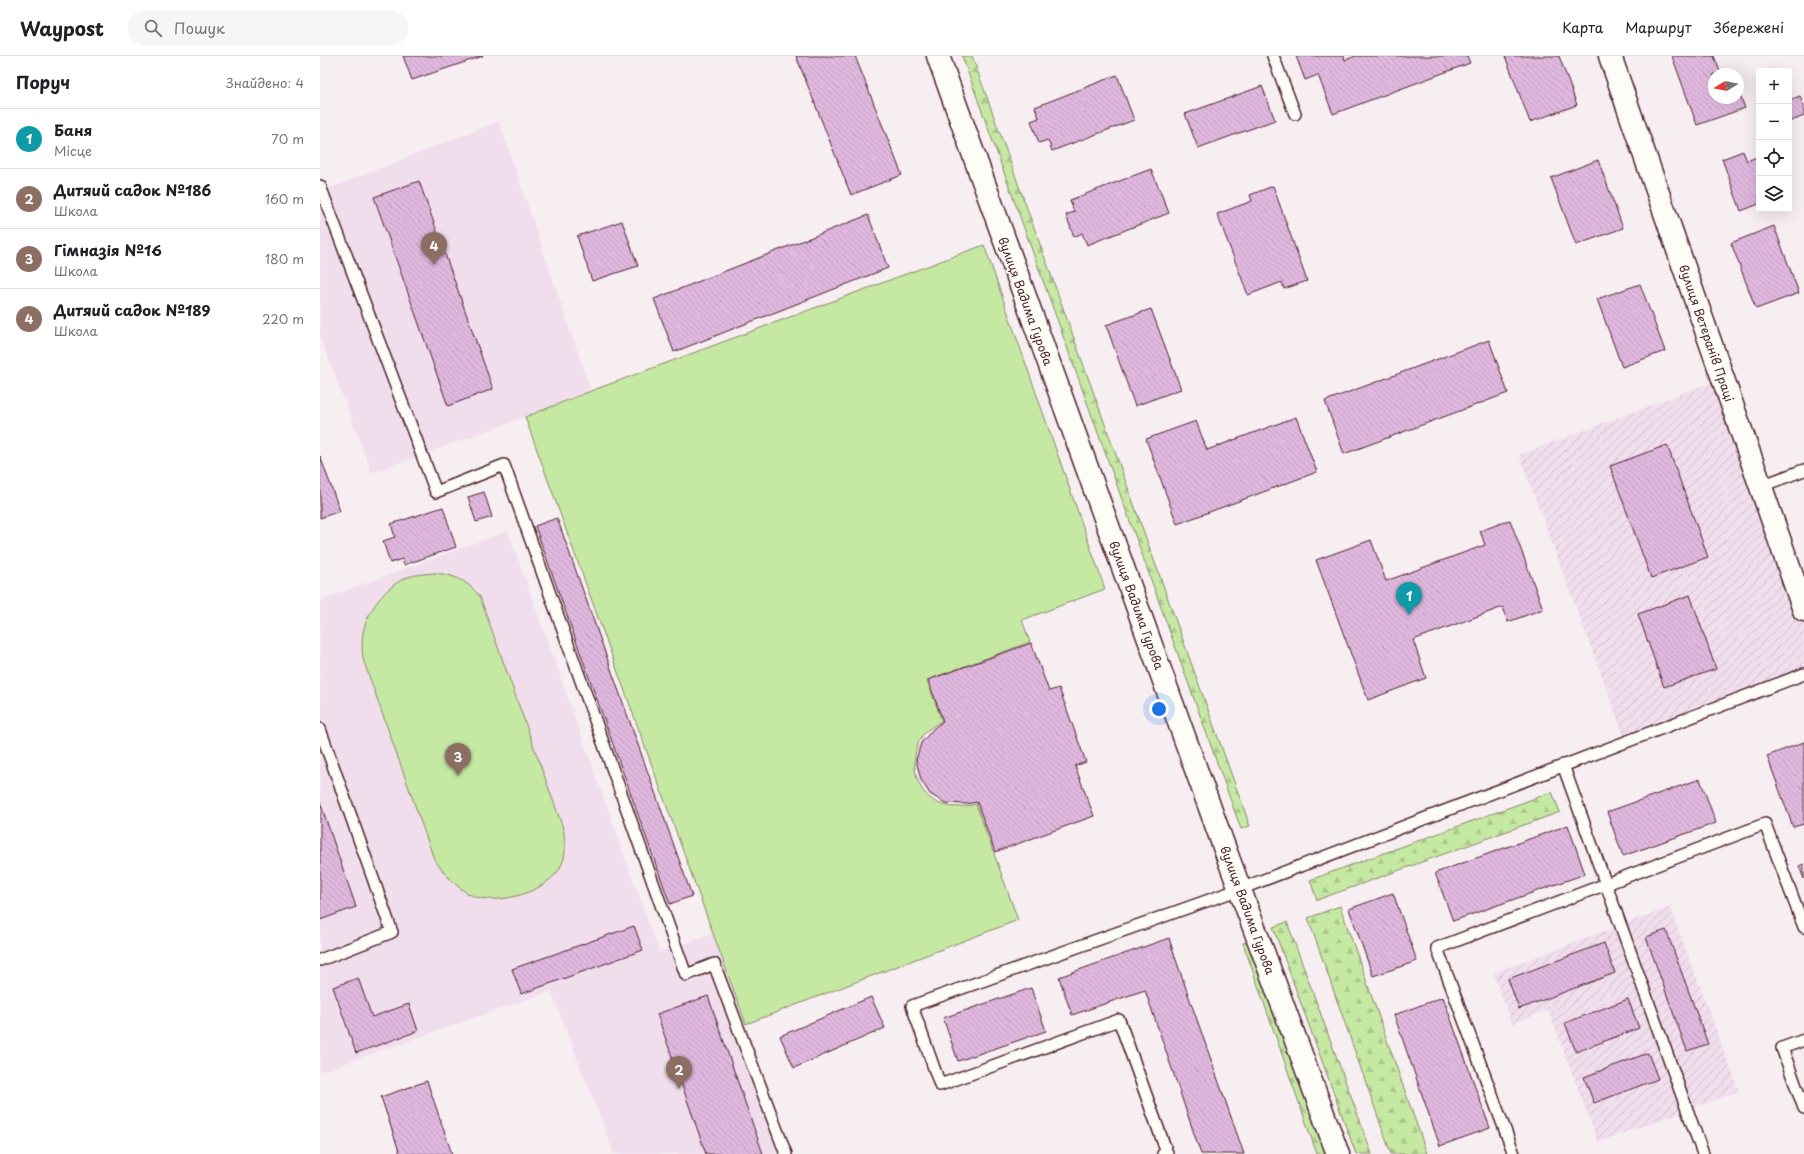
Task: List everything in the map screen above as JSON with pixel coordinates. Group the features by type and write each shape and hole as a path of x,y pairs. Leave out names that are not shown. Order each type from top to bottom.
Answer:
{"street":[{"name":"вулиця Вадима Гурова","path":"938,56 1240,889 1338,1154"},
{"name":"вулиця Ветеранів Праці","path":"1610,56 1804,610"}],"lane":[{"path":"1273,56 1295,114"},
{"path":"320,186 436,492 504,465 686,976 714,964 786,1154"},
{"path":"1761,486 1804,470"},
{"path":"1163,1154 1167,1153 1119,1020 940,1084 912,1006 1240,889 1804,674"},
{"path":"320,729 392,932 320,960"},
{"path":"1563,765 1703,1154"},
{"path":"1514,1154 1437,948 1765,824 1804,927"},
{"path":"1804,1040 1782,1048 1804,1108"}],"shaded area":[{"path":"499,121 591,391 525,417 372,473 320,337 320,192"},
{"path":"1723,378 1804,610 1804,674 1626,741 1519,455"},
{"path":"508,531 659,952 713,934 793,1154 614,1154 551,991 320,1072 320,600"},
{"path":"1670,907 1739,1091 1598,1142 1548,1010 1512,1024 1493,973"}],"green space":[{"path":"962,56 972,56 1250,826 1241,829"},
{"path":"984,245 1105,589 1022,620 1030,642 927,680 942,721 930,728 925,733 917,747 915,767 920,786 933,801 943,805 951,807 976,804 1018,920 746,1024 525,417"},
{"path":"435,573 455,577 471,587 480,597 563,828 565,842 564,860 556,874 535,889 508,898 482,898 465,892 455,884 434,859 363,659 363,633 368,618 376,603 388,590 401,580 408,577"},
{"path":"1552,792 1560,812 1317,900 1310,880"},
{"path":"1340,906 1427,1154 1391,1154 1308,918"},
{"path":"1287,922 1372,1154 1356,1154 1273,927"},
{"path":"1255,939 1330,1154 1317,1154 1243,943"}],"building":[{"path":"403,56 483,56 412,80"},
{"path":"796,56 855,56 902,175 851,195"},
{"path":"1296,56 1344,56 1345,60 1356,56 1467,56 1470,63 1333,114 1318,75 1305,80"},
{"path":"1505,56 1559,56 1577,105 1530,122"},
{"path":"1672,56 1714,56 1719,68 1708,68 1708,104 1743,104 1745,108 1697,125"},
{"path":"1117,75 1134,120 1052,151 1048,140 1039,143 1031,121 1039,118 1035,107"},
{"path":"1262,86 1275,120 1198,148 1185,114"},
{"path":"1800,96 1804,107 1804,116 1792,121 1792,104 1792,99"},
{"path":"1743,151 1747,161 1756,157 1756,205 1741,211 1722,159"},
{"path":"1598,160 1623,228 1576,245 1551,178"},
{"path":"1151,169 1169,213 1087,245 1082,233 1074,237 1066,215 1074,212 1070,200"},
{"path":"419,181 493,389 448,406 374,197"},
{"path":"1273,186 1307,281 1284,289 1282,282 1248,295 1217,214 1252,201 1250,195"},
{"path":"868,215 888,268 674,352 654,299"},
{"path":"622,221 638,266 592,281 577,236"},
{"path":"1774,226 1799,293 1756,309 1731,243"},
{"path":"1640,284 1665,351 1622,367 1597,299"},
{"path":"1151,309 1181,389 1135,406 1106,325"},
{"path":"1489,340 1508,393 1344,454 1325,401"},
{"path":"1296,417 1317,472 1177,524 1146,439 1196,421 1207,450"},
{"path":"1667,445 1708,557 1651,578 1610,466"},
{"path":"320,456 340,511 320,518"},
{"path":"484,492 492,517 476,522 468,497"},
{"path":"443,507 456,547 404,565 402,559 390,563 383,541 395,537 391,524"},
{"path":"557,518 692,896 670,904 535,526"},
{"path":"1510,520 1543,609 1508,622 1503,607 1413,640 1426,678 1368,700 1316,560 1371,540 1386,581 1485,545 1480,531"},
{"path":"1690,595 1716,669 1664,687 1638,614"},
{"path":"1031,643 1049,691 1059,688 1086,762 1075,766 1094,816 995,852 977,802 966,804 945,803 930,794 921,780 916,760 921,743 934,728 943,721 928,680"},
{"path":"1804,742 1804,824 1793,827 1767,756"},
{"path":"1700,779 1716,823 1623,856 1607,812"},
{"path":"320,802 356,907 320,920"},
{"path":"1568,825 1585,874 1453,921 1435,873"},
{"path":"1804,864 1804,879 1799,866"},
{"path":"1393,893 1417,961 1373,976 1349,909"},
{"path":"634,926 643,950 521,994 512,969"},
{"path":"1666,930 1708,1044 1687,1051 1646,937"},
{"path":"1169,938 1244,1154 1201,1154 1145,990 1072,1015 1059,977"},
{"path":"1604,943 1615,973 1519,1009 1508,979"},
{"path":"358,978 372,1017 409,1004 418,1031 356,1053 333,987"},
{"path":"1031,988 1046,1031 958,1061 943,1018"},
{"path":"708,996 763,1154 706,1154 657,1014"},
{"path":"871,997 885,1028 794,1068 780,1036"},
{"path":"1443,997 1490,1128 1440,1146 1394,1015"},
{"path":"1628,999 1639,1028 1576,1052 1565,1023"},
{"path":"1648,1053 1658,1079 1594,1103 1584,1077"},
{"path":"427,1081 452,1154 400,1154 381,1097"}],"place":[{"name":"Дитяий садок №189","path":"434,265"},
{"name":"Баня","path":"1409,615"},
{"name":"Гімназія №16","path":"458,776"},
{"name":"Дитяий садок №186","path":"679,1089"}]}
